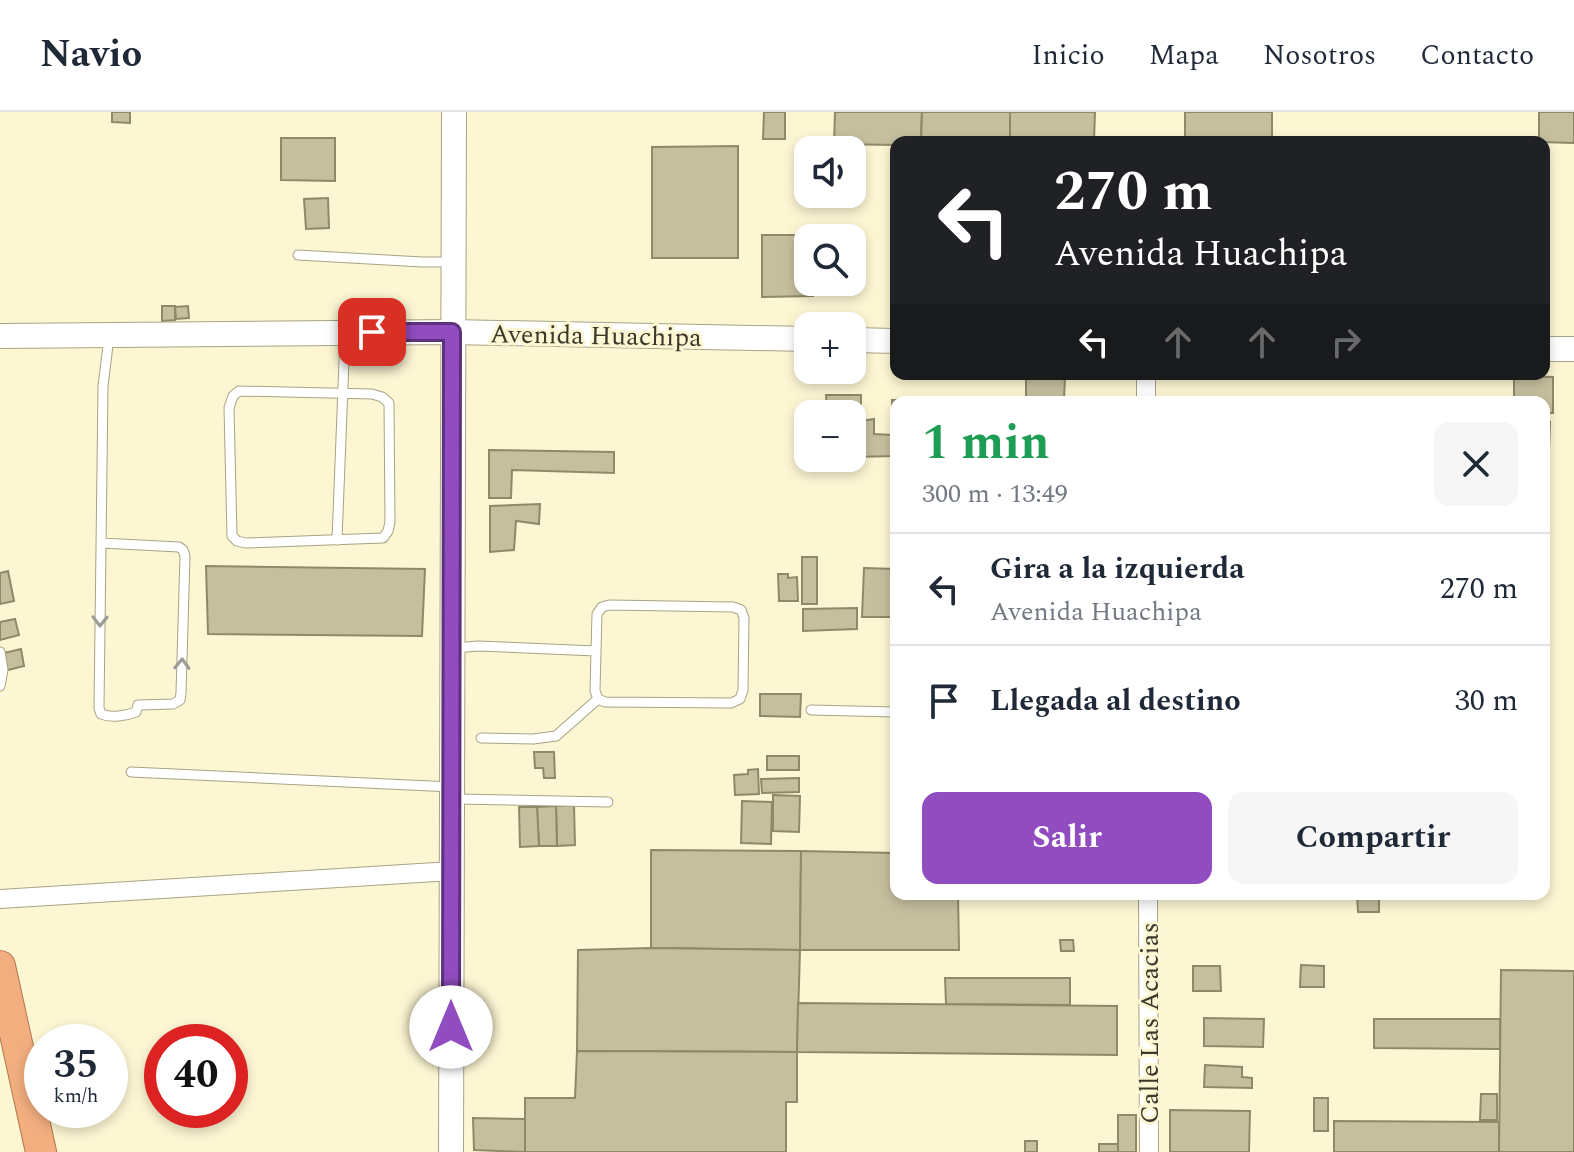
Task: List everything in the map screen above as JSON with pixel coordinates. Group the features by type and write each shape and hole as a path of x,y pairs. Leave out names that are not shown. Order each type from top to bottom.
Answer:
{"highway":[{"path":"0,966 41,1152"}],"street":[{"path":"451,1152 454,112"},
{"name":"Avenida Huachipa","path":"0,336 452,332 794,339"},
{"path":"866,340 890,341"},
{"path":"1550,349 1574,349"},
{"path":"0,899 452,871"},
{"name":"Calle Las Acacias","path":"1148,900 1149,1152"}],"lane":[{"path":"298,255 453,262"},
{"path":"337,540 345,333"},
{"path":"101,543 179,547 183,550 181,693 180,700 173,704 138,705 136,712 129,715 107,716 101,714 99,708 101,543 103,386 109,334"},
{"path":"239,391 343,394 372,394 389,403 390,522 383,538 237,541 232,536 229,408 233,396 239,391"},
{"path":"602,607 733,607 741,610 744,618 743,690 740,699 731,703 605,702 598,699 595,691 597,614 602,607"},
{"path":"452,649 478,646 596,651"},
{"path":"0,652 3,670 0,686"},
{"path":"481,738 556,736 598,699"},
{"path":"811,710 890,712"},
{"path":"131,772 608,802"}],"building":[{"path":"112,112 130,112 130,123 112,122"},
{"path":"764,112 785,112 785,139 763,139"},
{"path":"835,112 922,112 921,136 890,136 890,145 866,145 866,136 834,136"},
{"path":"922,112 1010,112 1010,136 921,136"},
{"path":"1010,112 1095,112 1094,136 1010,136"},
{"path":"1185,112 1272,112 1272,136 1185,136"},
{"path":"1539,112 1574,112 1574,143 1550,142 1550,136 1539,136"},
{"path":"281,138 335,138 335,181 281,180"},
{"path":"738,146 738,258 652,258 652,147"},
{"path":"328,198 329,228 306,229 304,199"},
{"path":"762,235 794,235 794,296 813,296 762,297"},
{"path":"162,306 175,306 175,320 162,321"},
{"path":"188,306 189,318 176,319 175,307"},
{"path":"1553,377 1553,413 1550,413 1550,396 1514,396 1514,380 1550,380"},
{"path":"1026,380 1065,380 1064,396 1026,396"},
{"path":"826,395 861,395 861,400 826,400"},
{"path":"874,419 874,434 890,435 890,456 866,457 866,420"},
{"path":"489,450 614,452 614,473 512,470 511,498 489,498"},
{"path":"540,504 539,524 516,521 514,550 490,552 490,506"},
{"path":"802,557 817,557 817,604 802,604"},
{"path":"206,566 425,569 422,636 208,634"},
{"path":"864,568 890,569 890,617 862,617"},
{"path":"8,571 14,601 0,604 0,573"},
{"path":"778,574 797,577 798,601 779,601"},
{"path":"857,608 857,629 803,631 803,609"},
{"path":"15,619 19,635 0,640 0,622"},
{"path":"21,649 24,666 0,672 0,654"},
{"path":"760,694 801,694 800,717 760,716"},
{"path":"534,752 554,752 555,778 544,778 543,768 535,768"},
{"path":"767,756 799,756 799,770 767,770"},
{"path":"758,769 759,794 735,795 734,775 748,774 748,770"},
{"path":"799,778 799,792 762,793 761,779"},
{"path":"773,795 800,796 799,832 773,831"},
{"path":"742,801 772,802 771,844 741,843"},
{"path":"574,805 575,845 557,846 556,806"},
{"path":"556,806 557,846 539,846 537,807"},
{"path":"519,807 537,807 539,846 520,847"},
{"path":"651,850 801,851 800,950 651,948"},
{"path":"801,851 890,853 890,900 958,900 959,950 800,950"},
{"path":"1357,900 1379,900 1379,912 1358,912"},
{"path":"1060,940 1073,940 1074,951 1061,951"},
{"path":"578,950 800,950 797,1052 577,1051"},
{"path":"1301,965 1324,966 1324,987 1300,987"},
{"path":"1193,966 1220,966 1221,991 1193,991"},
{"path":"1501,970 1574,971 1574,1152 1499,1152"},
{"path":"945,978 1070,978 1070,1005 946,1004"},
{"path":"798,1003 1117,1006 1117,1055 797,1052"},
{"path":"1204,1018 1264,1019 1263,1047 1204,1046"},
{"path":"1374,1019 1500,1019 1500,1049 1374,1048"},
{"path":"577,1051 797,1052 797,1102 786,1102 786,1152 525,1152 525,1098 575,1098"},
{"path":"1205,1065 1242,1067 1242,1077 1252,1078 1252,1088 1204,1087"},
{"path":"1481,1094 1497,1094 1497,1120 1480,1120"},
{"path":"1314,1098 1328,1098 1328,1131 1314,1131"},
{"path":"1170,1110 1250,1111 1249,1152 1170,1152"},
{"path":"1118,1115 1136,1115 1136,1152 1118,1152"},
{"path":"473,1118 525,1119 525,1152 474,1150"},
{"path":"1334,1121 1499,1122 1499,1152 1334,1152"},
{"path":"1025,1141 1037,1141 1037,1152 1025,1152"},
{"path":"1099,1144 1118,1144 1118,1152 1099,1152"}],"route":[{"path":"372,332 452,332 451,1027"}]}
